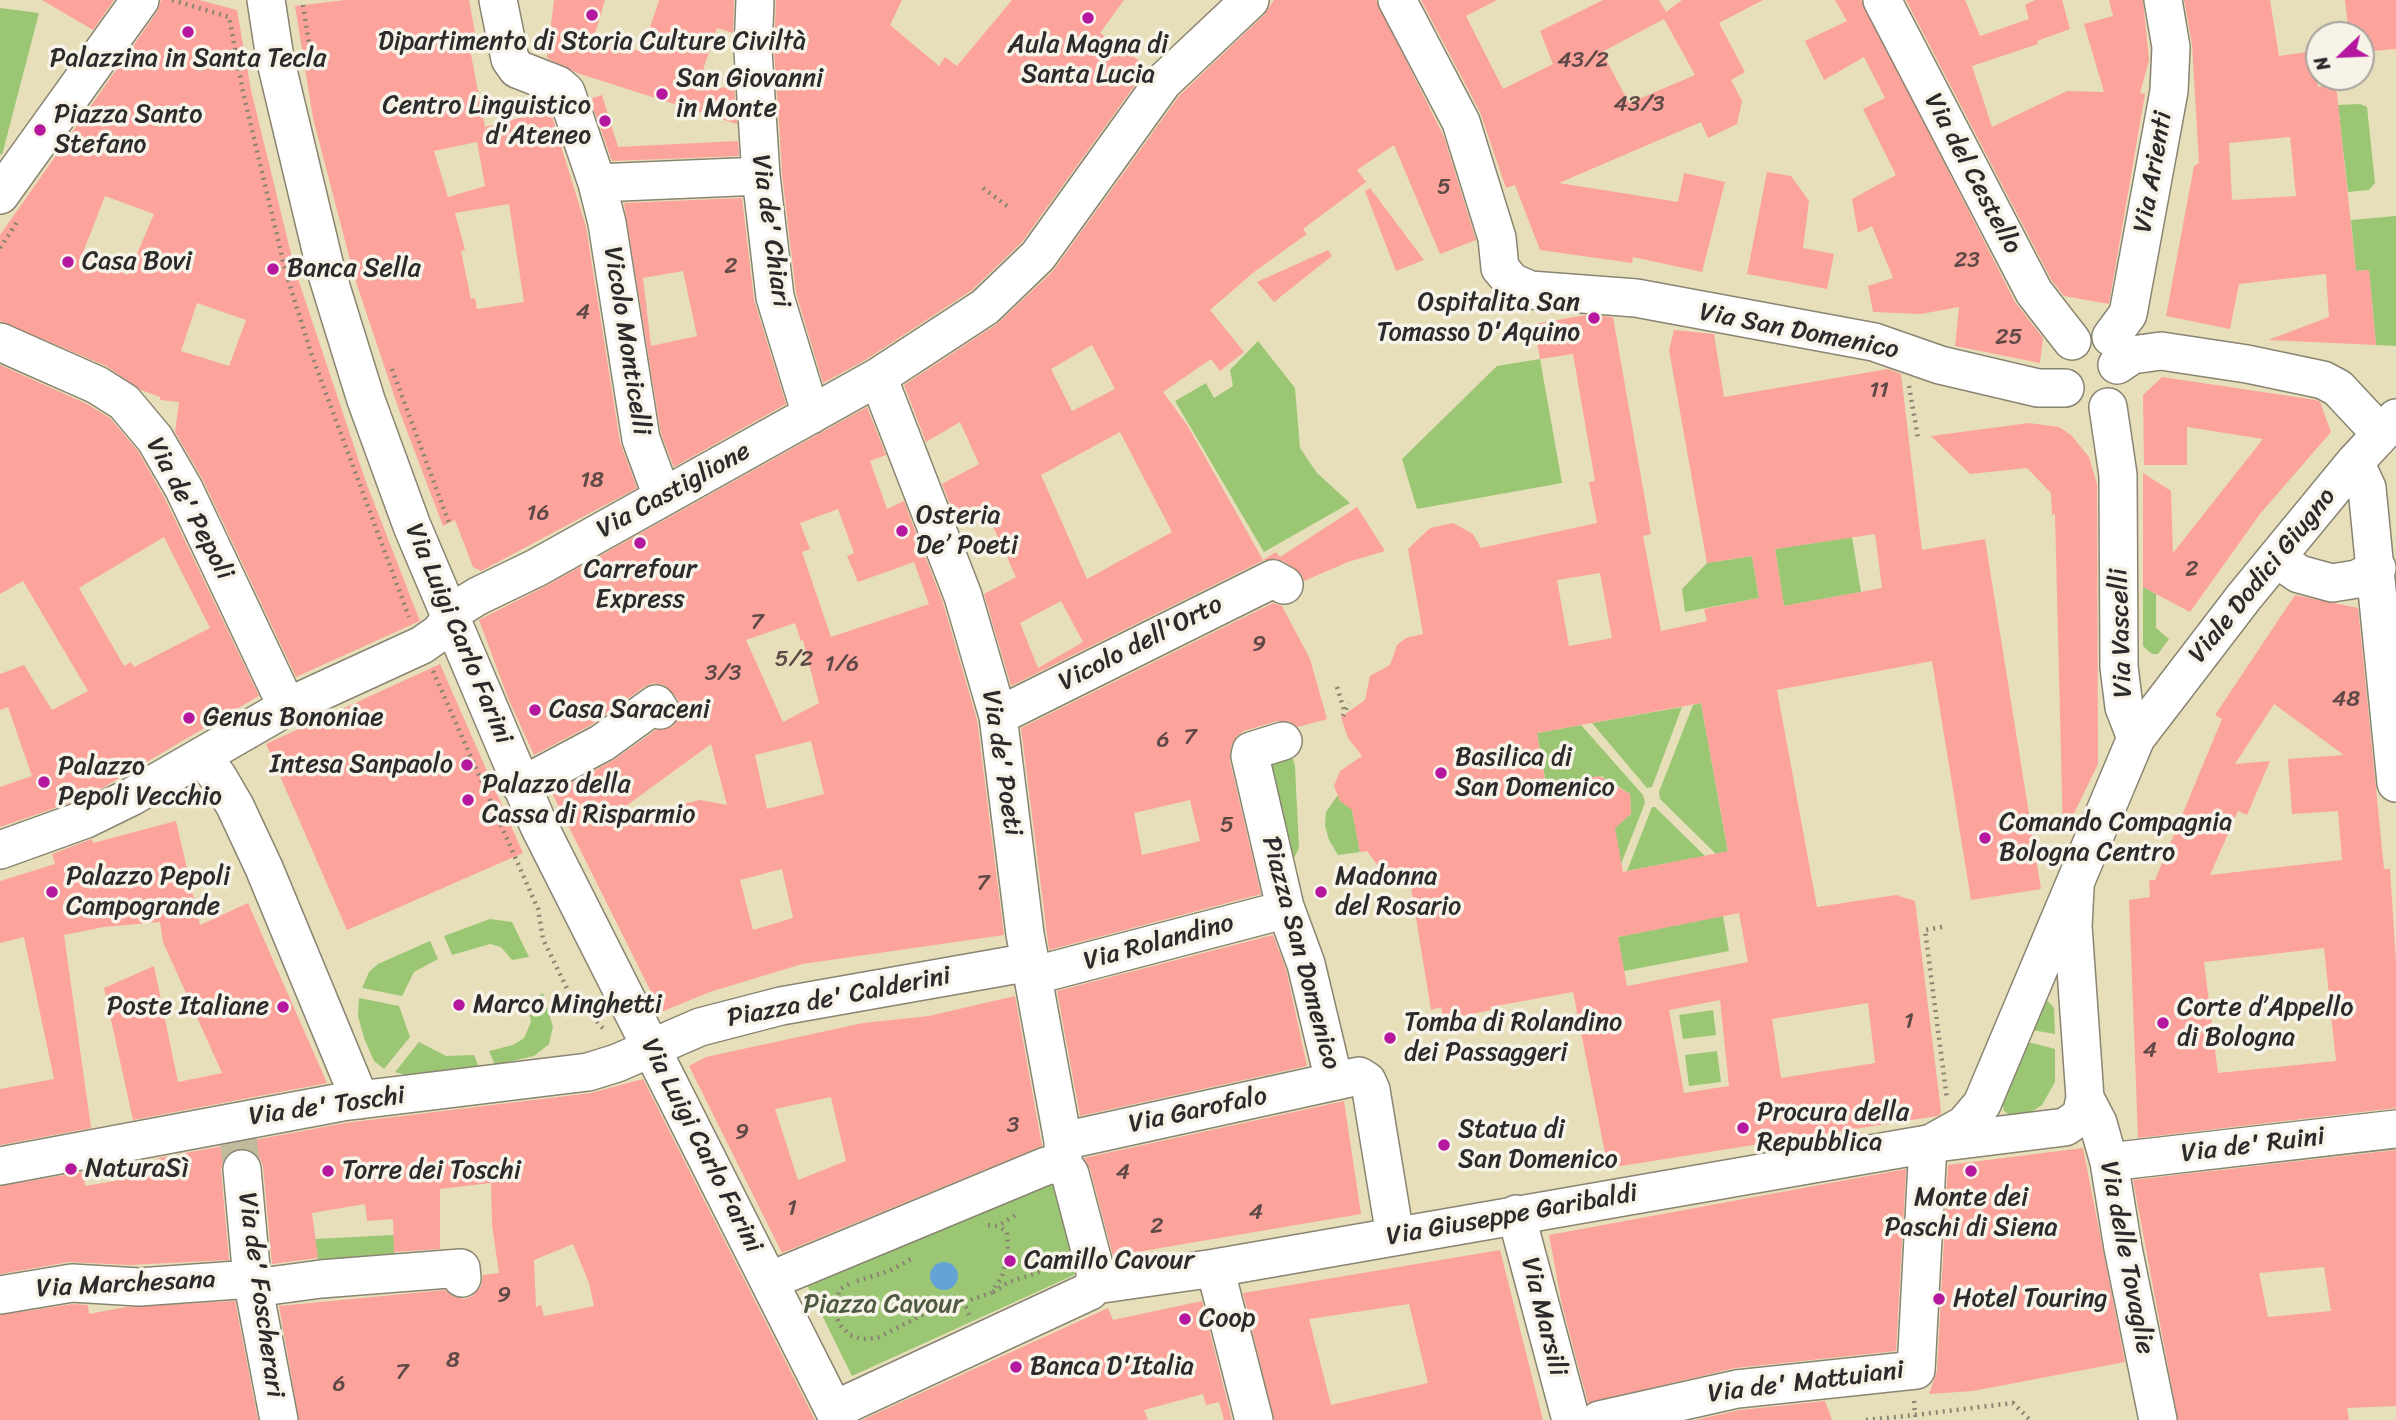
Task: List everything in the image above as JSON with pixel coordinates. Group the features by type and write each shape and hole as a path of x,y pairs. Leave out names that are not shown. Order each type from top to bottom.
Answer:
{"street":[{"path":"0,195 139,0"},
{"name":"Vicolo Monticelli","path":"498,0 510,59 517,69 558,85 572,104 597,183 610,242 640,439 662,496"},
{"name":"Via de' Chiari","path":"755,0 753,51 761,176 775,297 811,415"},
{"name":"Via Castiglione","path":"0,850 86,819 287,707 422,645 439,633 450,618 478,596 536,568 878,377 985,307 1038,256 1163,82 1250,0"},
{"name":"Via San Domenico","path":"1397,0 1461,121 1497,238 1500,268 1512,282 1530,290 1636,298 1874,342 1940,365 2038,388 2065,388"},
{"name":"Via del Cestello","path":"1882,0 2034,292 2072,341"},
{"name":"Via Arienti","path":"2114,351 2118,331 2128,314 2169,91 2171,47 2162,0"},
{"name":"Via Luigi Carlo Farini","path":"268,4 275,58 301,172 347,344 396,483 450,618 521,786 572,896 652,1048 836,1415"},
{"path":"597,183 761,176"},
{"path":"2114,351 2115,395 2108,407 2094,413 2076,409 2070,404 2065,388 2072,341 2077,336 2094,332 2114,351 2132,355 2161,351 2247,364 2323,380 2389,426"},
{"name":"Via de' Pepoli","path":"0,342 97,385 124,402 155,439 184,489 287,707"},
{"name":"Via de' Poeti","path":"878,377 963,596 998,716 1030,969 1063,1152"},
{"name":"Via Vascelli","path":"2108,407 2119,475 2120,678 2124,707 2136,738"},
{"name":"Viale Dodici Giugno","path":"2136,738 2276,558 2355,462 2389,426"},
{"path":"2355,462 2367,488 2376,569 2389,631 2396,783"},
{"path":"2276,558 2290,570 2332,583 2357,579 2376,569"},
{"name":"Vicolo dell'Orto","path":"998,716 1273,579 1284,585"},
{"path":"521,786 602,743 656,704 660,710"},
{"path":"1928,1144 1964,1125 1965,1104 2075,888 2136,738"},
{"name":"Piazza San Domenico","path":"1283,741 1251,751 1250,756 1285,907 1306,964 1334,1082 1359,1076 1367,1081 1371,1090 1395,1236"},
{"path":"202,756 235,806 264,868 360,1100"},
{"path":"1928,1144 2065,1127 2081,1116 2085,1098 2073,926 2075,888"},
{"name":"Via Rolandino","path":"1030,969 1272,913 1285,907"},
{"name":"Piazza de' Calderini","path":"652,1048 700,1027 780,1006 1030,969"},
{"name":"Via de' Toschi","path":"0,1166 235,1126 360,1100 588,1072 652,1048"},
{"name":"Via Garofalo","path":"1063,1152 1334,1082"},
{"name":"Via delle Tovaglie","path":"2085,1098 2098,1123 2109,1162 2123,1248 2158,1420"},
{"path":"1965,1104 2001,1136"},
{"name":"Via de' Ruini","path":"2109,1162 2396,1129"},
{"name":"Via Giuseppe Garibaldi","path":"1095,1285 1111,1285 1216,1268 1928,1144"},
{"name":"Via de' Mattuiani","path":"1600,1420 1737,1389 1912,1373 1918,1366 1928,1144"},
{"path":"769,1281 1046,1166 1063,1152 1096,1269 1095,1285 1085,1296 836,1415"},
{"name":"Via de' Foscherari","path":"242,1169 253,1283 279,1420"},
{"name":"Via Marsili","path":"1516,1214 1571,1420"},
{"name":"Via Marchesana","path":"0,1295 72,1283 139,1287 253,1283 461,1268 462,1278"},
{"path":"1216,1268 1254,1420"}],"path":[{"path":"229,17 268,4 315,82"},
{"path":"983,188 1007,206"},
{"path":"389,359 449,523"},
{"path":"1908,379 1918,438"},
{"path":"431,667 538,909 543,939 574,1003 586,1008 612,1040"},
{"path":"1337,688 1343,713 1349,703"},
{"path":"1942,927 1925,930 1965,1104"},
{"path":"998,1226 1020,1211"},
{"path":"915,1219 923,1239 916,1256 889,1271 855,1281 840,1289 834,1307 839,1324 850,1335 862,1339 877,1338 926,1312 991,1293 1009,1282 1042,1271 1060,1260 1065,1231 1083,1221"},
{"path":"980,1225 998,1226 1007,1232 1008,1253 1002,1277 991,1293"},
{"path":"964,1301 971,1321 970,1349"},
{"path":"829,1329 839,1324"},
{"path":"1912,1373 1916,1415"},
{"path":"1866,1420 2013,1403 2030,1420"}],"green space":[{"path":"0,8 39,13 2,155 0,154"},
{"path":"2360,104 2367,107 2375,183 2369,190 2348,192 2338,105"},
{"path":"2396,216 2396,346 2376,345 2369,270 2356,271 2351,220"},
{"path":"1258,341 1295,388 1300,448 1317,473 1350,503 1264,552 1175,401 1206,383 1214,398 1233,386 1230,370"},
{"path":"1540,359 1562,483 1417,509 1402,459 1497,366"},
{"path":"1852,537 1861,592 1784,606 1775,549"},
{"path":"1752,556 1759,598 1685,612 1682,589 1707,563"},
{"path":"2143,587 2156,594 2156,628 2169,639 2158,654 2152,654 2143,646"},
{"path":"1701,703 1728,852 1716,854 1660,799 1659,792 1693,705"},
{"path":"1682,707 1652,787 1647,788 1592,723"},
{"path":"1581,725 1643,795 1645,803 1617,874 1614,826 1631,814 1630,794 1615,784 1606,786 1603,776 1547,789 1537,733"},
{"path":"1287,756 1293,759 1295,766 1299,848 1291,864 1264,766"},
{"path":"1337,796 1352,809 1360,852 1338,855 1329,840 1325,826 1326,812"},
{"path":"1652,807 1655,807 1705,856 1627,871"},
{"path":"1723,916 1729,951 1624,971 1618,937"},
{"path":"490,919 512,922 529,957 512,960 501,947 490,944 452,955 444,936"},
{"path":"430,941 438,959 414,972 402,996 362,988 369,972 378,964"},
{"path":"543,993 553,1027 549,1044 534,1056 495,1065 489,1051 513,1045 524,1038 531,1022 527,1002"},
{"path":"359,998 399,1006 410,1037 384,1069 374,1061 364,1038 358,1016"},
{"path":"2046,999 2054,1008 2055,1034 2026,1029"},
{"path":"1713,1010 1716,1035 1683,1039 1679,1015"},
{"path":"2024,1041 2055,1049 2055,1082 2042,1105 2030,1113 2012,1117 2004,1111 2002,1101"},
{"path":"419,1042 446,1056 474,1055 479,1068 406,1075 395,1072"},
{"path":"1717,1051 1721,1082 1689,1086 1685,1055"},
{"name":"Piazza Cavour","path":"1044,1181 1066,1193 1083,1262 1074,1275 852,1376 806,1283"},
{"path":"394,1235 395,1262 319,1267 315,1239"}],"water":[{"path":"944,1262 954,1266 958,1276 954,1286 944,1290 934,1286 930,1276 934,1266"}],"building":[{"path":"42,0 114,0 93,30"},
{"path":"161,0 199,0 237,10 251,90 295,270 367,485 420,621 296,677 203,480 175,432 179,402 160,400 160,397 141,390 106,366 0,321 0,235 157,12","holes":["105,196 154,214 128,275 82,255","197,303 246,320 229,366 181,351"]},
{"path":"345,0 469,0 476,38 468,39 485,127 550,110 586,227 620,442 637,488 481,571 473,567 455,520 443,526 399,410 355,279 313,118 295,6","holes":["477,142 485,186 448,197 434,151","509,204 524,302 477,309 475,298 471,299 461,251 465,250 455,213"]},
{"path":"554,0 605,0 594,37 642,52 659,0 734,0 733,33 717,28 696,91 734,86 737,124 577,73 547,58"},
{"path":"776,0 902,0 890,25 939,66 945,57 957,66 1012,0 1124,0 1100,33 1148,67 1022,242 972,290 867,359 823,383 796,293 782,174 780,139 783,139 780,138 774,51"},
{"path":"1274,0 1376,0 1444,137 1476,240 1440,254 1394,145 1357,170 1366,182 1303,229 1307,234 1254,272 1210,310 1244,352 1220,371 1211,359 1163,392 1187,425 1263,560 1276,552 1280,557 1357,507 1385,551 1348,562 1304,581 1301,574 1283,561 1264,560 1011,686 984,594 1016,577 986,511 958,525 942,484 979,464 960,422 926,442 904,385 997,324 1053,271 1179,96 1264,15","holes":["1092,345 1115,389 1072,411 1051,369","1120,432 1172,532 1087,579 1041,475","1061,601 1083,642 1038,668 1020,623"]},
{"path":"1421,0 1497,0 1466,16 1503,89 1553,64 1540,31 1603,0 1659,0 1666,12 1682,0 1763,0 1719,23 1745,72 1731,80 1742,101 1737,124 1708,138 1701,122 1559,183 1678,202 1684,173 1725,182 1702,272 1633,257 1632,263 1540,250 1515,185 1506,188 1480,112","holes":["1664,19 1695,75 1629,103 1602,52"]},
{"path":"1835,0 1861,0 2015,302 2043,338 2040,363 1955,346 1959,307 1921,314 1873,312 1868,286 1893,278 1872,226 1858,233 1852,199 1896,175 1863,109 1885,98 1864,57 1824,80 1805,41 1847,21"},
{"path":"1906,0 1965,0 1980,36 2029,19 2025,5 2035,0 2062,0 2070,29 2037,41 2038,44 1972,66 1992,127 2067,91 2104,92 2084,24 2113,16 2109,0 2143,0 2149,60 2140,93 2145,94 2109,304 2064,296 2052,281"},
{"path":"2184,0 2270,0 2279,56 2305,52 2305,91 2337,91 2356,271 2369,270 2376,345 2268,340 2329,317 2326,274 2239,284 2230,329 2166,316 2194,166 2199,163 2192,44","holes":["2290,137 2296,196 2232,200 2229,143"]},
{"path":"2345,0 2396,0 2396,49 2375,51 2375,21 2347,21"},
{"path":"602,95 618,147 738,141 739,156 612,161 590,99"},
{"path":"1767,172 1791,176 1809,201 1803,248 1834,254 1827,289 1747,274"},
{"path":"1370,188 1424,260 1396,271 1365,191"},
{"path":"742,198 754,300 786,404 674,467 661,434 624,203","holes":["683,271 697,336 651,346 643,278"]},
{"path":"1328,250 1332,256 1274,302 1257,282"},
{"path":"1586,315 1613,317 1651,534 1643,536 1661,631 1707,621 1704,609 1759,598 1752,556 1707,563 1669,350 1674,330 1714,334 1724,397 1888,369 1901,374 1922,550 1985,539 2041,889 1971,900 1932,661 1777,690 1817,907 1896,895 1915,901 1941,1114 1608,1168 1573,992 1490,1007 1491,1010 1444,1020 1441,1007 1431,1010 1410,881 1383,873 1367,851 1360,852 1352,810 1340,801 1334,786 1340,771 1362,756 1348,738 1341,717 1365,700 1370,676 1390,665 1397,645 1406,638 1423,634 1408,549 1430,528 1453,523 1473,534 1481,548 1597,523 1589,482 1595,481 1573,354 1540,359 1534,324","holes":["1875,534 1882,588 1784,606 1775,549","1600,573 1612,638 1569,646 1557,580","1701,703 1728,851 1623,872 1615,828 1631,814 1630,794 1599,776 1546,786 1537,733","1739,913 1748,962 1627,986 1618,937","1720,1000 1729,1086 1684,1093 1669,1010","1868,1003 1875,1063 1781,1078 1772,1019"]},
{"path":"0,365 87,404 110,418 138,451 165,499 259,696 104,787 78,800 0,827 0,787 32,776 8,707 0,710 0,674 24,665 52,710 88,691 23,581 0,594","holes":["164,537 210,628 134,667 131,662 124,666 79,588"]},
{"path":"2162,377 2316,400 2320,402 2331,432 2260,514 2190,612 2143,587 2143,473 2171,491 2173,553 2263,439 2187,427 2187,465 2144,465 2143,395"},
{"path":"867,407 886,455 870,461 887,509 904,501 943,603 977,720 1004,935 802,964 710,992 661,1012 552,793 612,761 656,730 672,727 679,719 681,709 678,699 664,685 653,683 591,725 534,755 508,698 479,620 546,586","holes":["838,509 854,553 847,556 858,582 914,562 929,604 831,637 802,552 810,549 800,523","795,623 801,641 803,640 819,703 783,722 746,640","811,741 824,794 767,809 755,755","711,744 727,805 700,800 604,822","782,869 793,918 753,930 740,880"]},
{"path":"2029,423 2059,427 2071,435 2089,457 2097,484 2098,764 2063,836 2055,514 2052,515 2051,493 2027,468 1970,474 1931,436"},
{"path":"2295,595 2358,608 2384,869 2390,869 2396,962 2396,1108 2138,1138 2129,900 2150,897 2149,880 2155,880 2222,719 2215,715","holes":["2274,704 2344,755 2288,759 2292,814 2338,811 2342,860 2210,875 2238,811 2247,815 2270,761 2235,764","2324,948 2336,1061 2218,1073 2204,962"]},
{"path":"1273,603 1282,606 1310,659 1327,719 1298,727 1288,721 1277,721 1244,731 1236,737 1231,746 1230,761 1261,894 1049,950 1021,728","holes":["1190,800 1200,841 1142,855 1134,813"]},
{"name":"Palazzo della Cassa di Risparmio","path":"440,664 523,853 347,930 266,744"},
{"path":"176,821 200,925 248,903 327,1083 133,1120 104,988 154,966 178,1082 222,1073 163,942 160,922 104,927 64,935 91,1128 0,1145 0,1089 54,1079 24,937 0,943 0,881 55,864 52,854 92,839 93,843"},
{"path":"1273,935 1286,969 1307,1066 1080,1116 1057,991"},
{"path":"1015,996 1042,1146 782,1253 689,1066 706,1057 863,1023 929,1016","holes":["831,1097 846,1161 798,1180 775,1109"]},
{"path":"643,1079 815,1420 299,1420 279,1306 445,1290 454,1297 465,1299 474,1295 481,1286 483,1275 499,1273 492,1225 491,1183 440,1189 440,1249 394,1252 393,1219 367,1221 365,1204 312,1213 318,1258 272,1264 263,1166 259,1156 251,1150 239,1148 229,1152 223,1160 221,1170 229,1260 129,1265 69,1262 0,1274 0,1186 83,1172 85,1186 161,1173 159,1158 345,1123 591,1093","holes":["573,1244 589,1283 594,1306 544,1316 541,1305 536,1307 534,1260"]},
{"path":"1344,1101 1361,1214 1113,1256 1090,1169 1084,1158"},
{"path":"2083,1148 2125,1362 1973,1391 1929,1394 1937,1371 1948,1165"},
{"path":"2396,1150 2396,1406 2347,1408 2349,1420 2178,1420 2133,1180","holes":["2324,1267 2331,1311 2268,1317 2259,1273"]},
{"path":"1906,1169 1896,1351 1735,1368 1588,1403 1562,1305 1549,1235"},
{"path":"1500,1250 1543,1420 1274,1420 1243,1293","holes":["1409,1304 1428,1383 1331,1405 1309,1319"]},
{"path":"235,1301 258,1420 0,1420 0,1315 73,1304 88,1305 89,1314 126,1307"},
{"path":"1202,1301 1232,1420 1224,1420 1219,1402 1206,1405 1203,1394 1144,1410 1148,1420 862,1420 1108,1308 1113,1320"},
{"path":"1825,1401 1832,1420 1695,1420 1740,1410"}],"tunnel":[{"path":"237,1130 242,1169"}],"place":[{"name":"Dipartimento di Storia Culture Civiltà","path":"592,15"},
{"name":"Aula Magna di Santa Lucia","path":"1088,18"},
{"name":"Palazzina in Santa Tecla","path":"188,32"},
{"name":"San Giovanni in Monte","path":"662,94"},
{"name":"Centro Linguistico d'Ateneo","path":"605,121"},
{"name":"Piazza Santo Stefano","path":"40,130"},
{"name":"Casa Bovi","path":"68,262"},
{"name":"Banca Sella","path":"273,269"},
{"name":"Ospitalita San Tomasso D'Aquino","path":"1594,318"},
{"name":"Osteria De’ Poeti","path":"902,531"},
{"name":"Carrefour Express","path":"640,543"},
{"name":"Casa Saraceni","path":"535,710"},
{"name":"Genus Bononiae","path":"189,718"},
{"name":"Intesa Sanpaolo","path":"467,765"},
{"name":"Basilica di San Domenico","path":"1441,773"},
{"name":"Palazzo Pepoli Vecchio","path":"44,782"},
{"name":"Palazzo della Cassa di Risparmio","path":"468,800"},
{"name":"Comando Compagnia Bologna Centro","path":"1985,838"},
{"name":"Palazzo Pepoli Campogrande","path":"52,892"},
{"name":"Madonna del Rosario","path":"1321,892"},
{"name":"Marco Minghetti","path":"459,1005"},
{"name":"Poste Italiane","path":"283,1007"},
{"name":"Corte d’Appello di Bologna","path":"2163,1023"},
{"name":"Tomba di Rolandino dei Passaggeri","path":"1390,1038"},
{"name":"Procura della Repubblica","path":"1743,1128"},
{"name":"Statua di San Domenico","path":"1444,1145"},
{"name":"NaturaSì","path":"71,1169"},
{"name":"Torre dei Toschi","path":"328,1171"},
{"name":"Monte dei Paschi di Siena","path":"1971,1171"},
{"name":"Camillo Cavour","path":"1010,1261"},
{"name":"Hotel Touring","path":"1939,1299"},
{"name":"Coop","path":"1185,1319"},
{"name":"Banca D'Italia","path":"1016,1367"}]}
